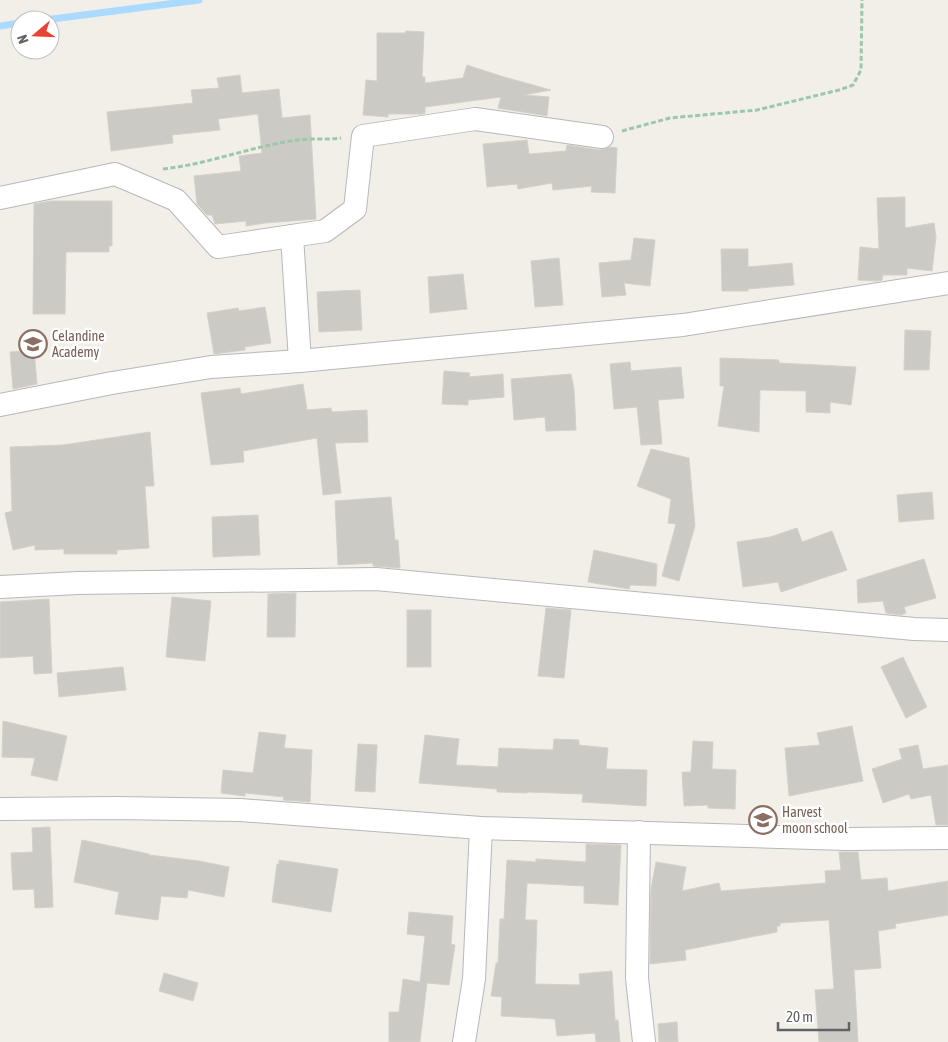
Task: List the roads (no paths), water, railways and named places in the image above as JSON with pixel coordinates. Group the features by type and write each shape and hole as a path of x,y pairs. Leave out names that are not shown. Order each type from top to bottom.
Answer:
{"street":[{"path":"0,198 115,174 176,200 218,247 325,231 355,208 363,136 475,119 602,137"},
{"path":"292,236 300,361"},
{"path":"0,404 211,367 300,361 683,324 948,283"},
{"path":"0,588 78,583 376,579 914,629 948,630"},
{"path":"0,809 240,810 481,828 847,839 948,838"},
{"path":"464,1042 474,979 481,828"},
{"path":"639,832 638,978 644,1042"}],"waterway":[{"path":"60,18 199,0"},
{"path":"0,26 10,24"}],"place":[{"name":"Celandine Academy","path":"33,344"},
{"name":"Harvest moon school","path":"763,820"}]}
